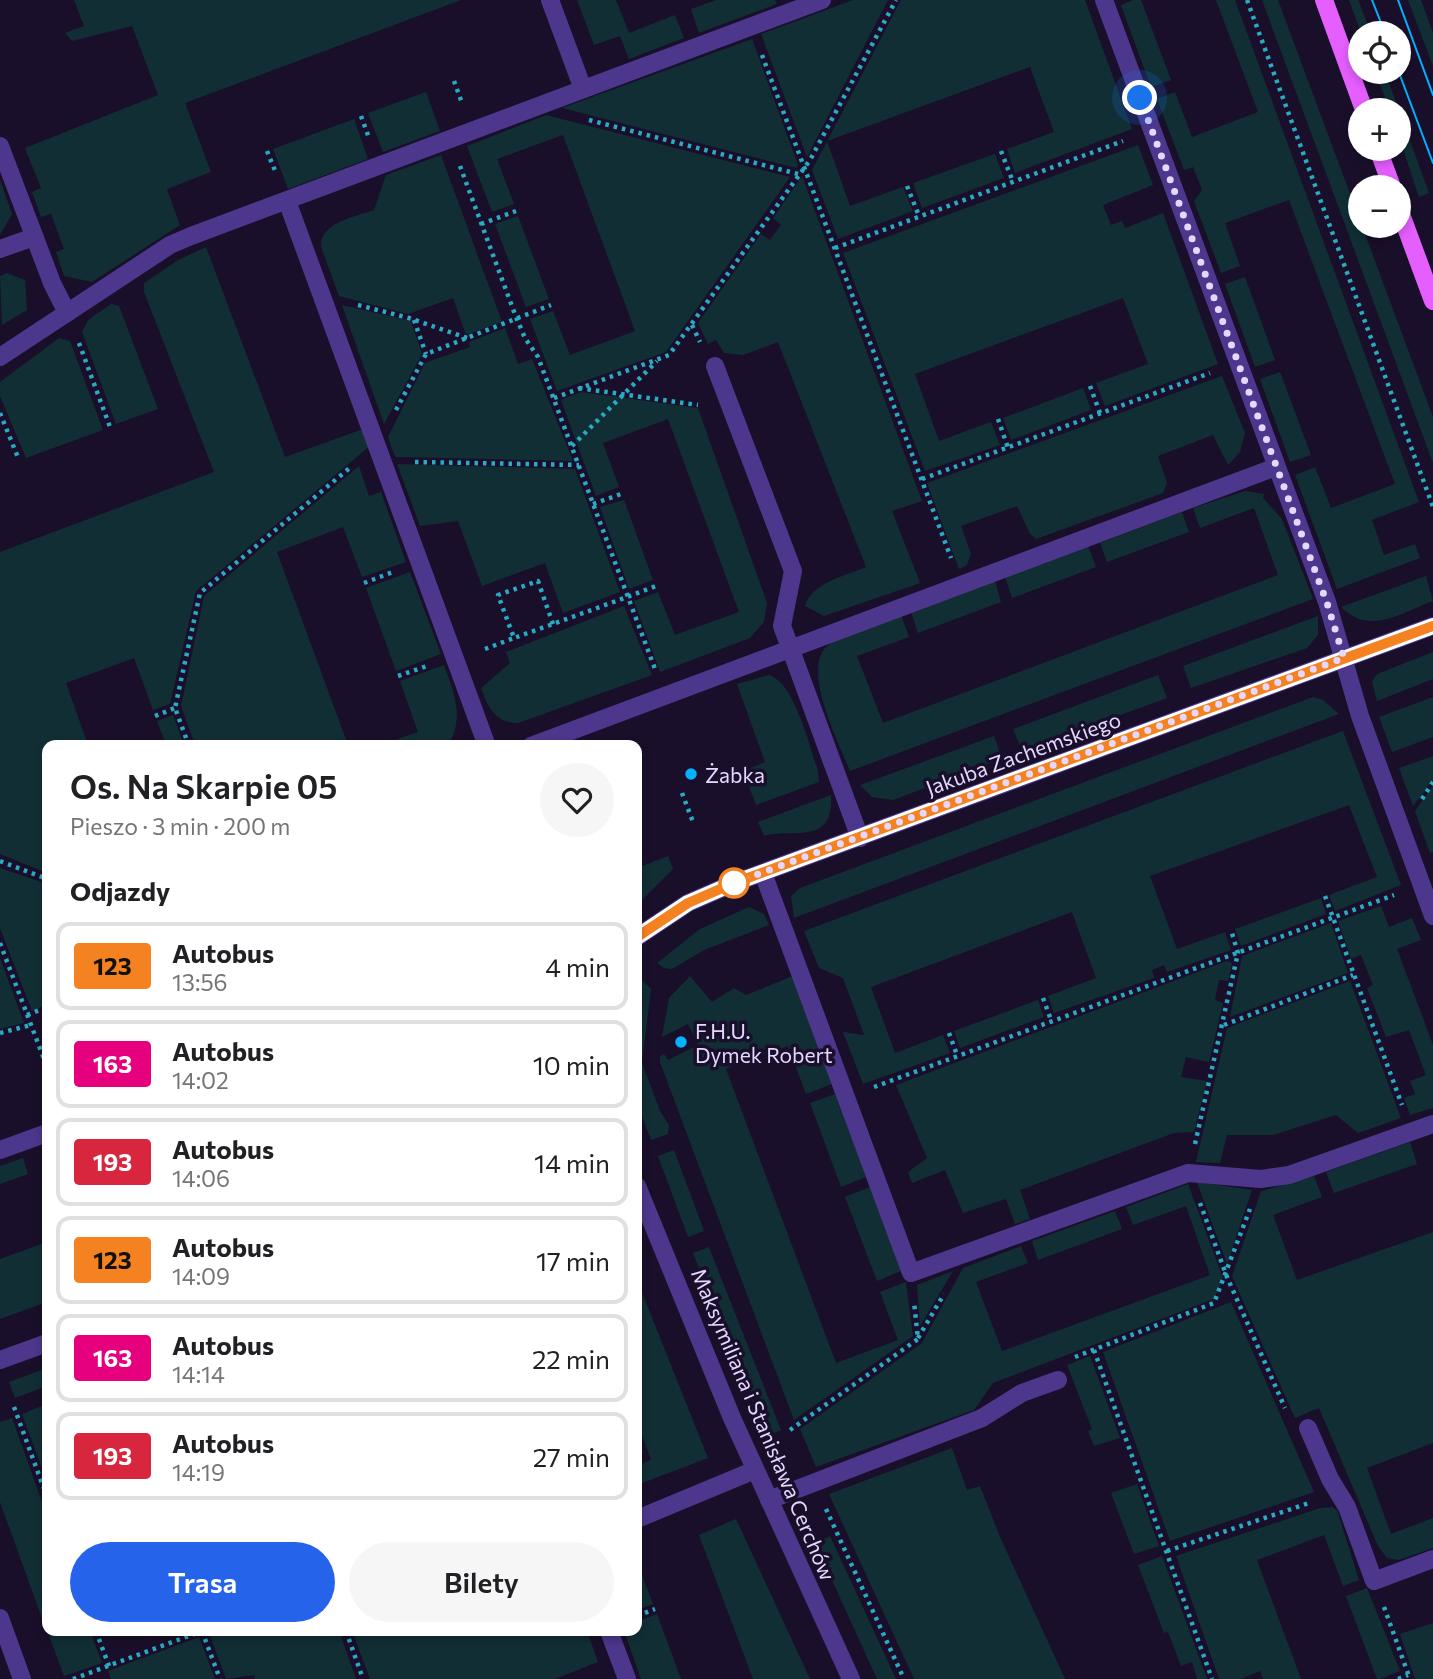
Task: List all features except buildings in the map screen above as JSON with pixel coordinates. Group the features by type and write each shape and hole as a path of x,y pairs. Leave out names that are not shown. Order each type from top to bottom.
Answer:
{"main road":[{"path":"1324,0 1360,98"},
{"path":"1410,238 1433,301"}],"street":[{"path":"550,0 583,89"},
{"path":"0,356 170,245 822,0"},
{"path":"1104,0 1327,603 1360,716 1433,916"},
{"path":"0,146 34,237 67,313"},
{"path":"287,201 485,740"},
{"path":"0,249 34,237"},
{"path":"715,366 793,571 782,626 860,838"},
{"path":"547,740 1276,467"},
{"name":"Jakuba Zachemskiego","path":"642,934 688,903 763,873 1433,626"},
{"path":"763,873 911,1273 1188,1173 1261,1179 1289,1175 1433,1124"},
{"path":"0,1150 42,1135"},
{"name":"Maksymiliana i Stanisława Cerchów","path":"642,1198 755,1470 851,1679"},
{"path":"0,1360 42,1345"},
{"path":"769,1500 982,1418 1022,1393 1058,1380"},
{"path":"1308,1428 1330,1479 1347,1507 1374,1581 1433,1559"},
{"path":"642,1517 755,1470"},
{"path":"0,1618 22,1679"},
{"path":"610,1636 621,1677"}],"path":[{"path":"554,398 669,355 805,167 896,0"},
{"path":"1247,0 1433,506"},
{"path":"760,50 953,564"},
{"path":"454,81 465,112"},
{"path":"575,117 798,174"},
{"path":"835,248 1128,140"},
{"path":"1001,151 1013,182"},
{"path":"458,162 516,317 525,338 538,356 658,676"},
{"path":"907,186 919,216"},
{"path":"481,223 516,211"},
{"path":"353,304 468,338"},
{"path":"391,419 426,354 551,304"},
{"path":"414,320 426,354"},
{"path":"75,331 110,427"},
{"path":"571,446 658,360"},
{"path":"922,479 1238,363"},
{"path":"1090,386 1100,413"},
{"path":"578,388 697,405"},
{"path":"0,413 19,460"},
{"path":"998,419 1008,447"},
{"path":"187,740 175,708 200,593 360,460"},
{"path":"408,461 579,465"},
{"path":"593,504 621,494"},
{"path":"364,583 397,570"},
{"path":"553,624 538,581 498,595 514,638 553,624 628,597 656,586"},
{"path":"398,676 432,664"},
{"path":"155,716 175,708"},
{"path":"682,793 693,822"},
{"path":"0,861 42,877"},
{"path":"867,1089 1405,890"},
{"path":"1325,896 1404,1108"},
{"path":"1194,1151 1238,953 1231,930"},
{"path":"0,945 42,1054"},
{"path":"1223,1025 1353,975"},
{"path":"1043,998 1051,1020"},
{"path":"27,1015 42,1009"},
{"path":"0,1033 31,1025"},
{"path":"949,1033 957,1055"},
{"path":"1058,1380 1062,1362 1214,1303 1227,1278 1252,1203"},
{"path":"1207,1223 1227,1278 1290,1420"},
{"path":"790,1430 918,1339 944,1292"},
{"path":"914,1298 918,1339"},
{"path":"1094,1350 1212,1679"},
{"path":"14,1407 42,1483"},
{"path":"1167,1551 1318,1500"},
{"path":"823,1503 904,1679"},
{"path":"642,1614 655,1609"},
{"path":"1392,1628 1409,1677 1398,1679"},
{"path":"98,1636 109,1666"},
{"path":"73,1679 189,1636"},
{"path":"204,1636 220,1679"},
{"path":"348,1636 363,1679"}],"green space":[{"path":"74,0 461,0 185,103 211,172 167,189 180,225 92,282 64,276 56,252 64,249 51,214 41,217 32,192 41,188 25,148 158,95 132,26 72,41 65,33 84,26"},
{"path":"577,0 616,0 629,33 675,15 684,38 629,59 620,36 594,45"},
{"path":"716,0 775,0 777,4 699,33 691,9"},
{"path":"853,0 888,0 807,157 761,34"},
{"path":"901,0 1085,0 1132,129 1015,173 1007,149 1054,132 1030,67 827,141"},
{"path":"1141,0 1171,80 1151,87 1121,5"},
{"path":"1216,0 1235,0 1419,502 1372,520 1384,555 1415,544 1420,558 1337,589 1295,475 1315,467 1331,508 1395,484 1289,200 1225,223 1240,266 1221,273 1194,201 1202,190 1193,167 1184,170 1157,99 1175,92 1192,137 1258,112"},
{"path":"1262,0 1278,0 1348,188 1348,233"},
{"path":"1349,0 1358,0 1366,21 1357,21"},
{"path":"1408,0 1421,0 1433,33 1433,66"},
{"path":"752,39 798,165 796,168 562,108"},
{"path":"1380,84 1389,84 1394,98 1385,98"},
{"path":"426,92 440,131 383,152 368,113"},
{"path":"546,115 790,177 666,352 557,391 530,319 553,311 570,355 635,331 563,135 497,159 514,204 492,212 467,146"},
{"path":"354,119 368,159 288,189 273,149"},
{"path":"827,141 850,206 903,187 913,211 838,239 812,170"},
{"path":"1411,144 1429,193 1419,197 1407,161 1411,161"},
{"path":"1138,145 1153,185 1103,205 1111,225 1122,221 1125,228 1163,213 1218,364 1105,406 1096,383 1148,364 1123,298 915,374 939,441 991,422 1000,445 925,471 843,253"},
{"path":"995,154 1004,178 922,208 913,183"},
{"path":"441,155 502,322 466,335 453,298 408,314 339,296 321,247 322,239 332,226 374,210 386,175"},
{"path":"802,176 922,501 892,511 920,583 824,616 805,606 815,591 822,585 866,567 778,342 743,355 724,353 716,340 708,344 698,323 761,234 770,240 781,225 773,218"},
{"path":"0,180 12,214 0,235"},
{"path":"518,216 549,299 526,307 495,224"},
{"path":"1350,238 1366,238 1433,417 1433,463"},
{"path":"206,247 285,457 363,429 370,446 196,591 170,704 153,710 134,658 66,683 86,740 42,740 42,871 0,854 0,552 214,472 144,292 144,283 178,260"},
{"path":"7,273 25,280 27,310 2,325 0,276"},
{"path":"1245,277 1275,360 1255,367 1225,284"},
{"path":"111,304 119,306 158,409 116,424 82,332 88,320"},
{"path":"342,305 411,321 422,354 384,424"},
{"path":"505,328 518,364 532,359 573,461 395,457 388,437 425,363 470,347 469,342"},
{"path":"59,338 70,341 103,430 26,458 0,396 0,382"},
{"path":"1280,372 1311,455 1290,462 1260,379"},
{"path":"1222,376 1245,433 1240,452 1228,465 1213,435 1158,456 1167,483 1163,493 1036,539 1030,534 1017,506 961,526 971,554 967,565 959,569 927,483"},
{"path":"1083,388 1091,410 1011,440 1003,418"},
{"path":"581,392 698,408 767,603 764,622 750,638 660,672 634,601 658,592 675,635 739,612 668,419 603,443 619,487 596,496 561,400"},
{"path":"397,464 575,469 620,592 563,613 545,563 482,586 458,521 420,526"},
{"path":"359,466 369,496 381,492 406,562 362,577 343,527 277,552 346,740 193,740 181,706 204,596"},
{"path":"1245,491 1264,494 1263,498 1282,519 1313,599 850,771 830,724 819,686 818,668 821,654 830,644 855,631 901,615 909,637 857,656 883,723 1278,575 1254,508 1200,528 1193,508"},
{"path":"624,500 653,580 629,589 600,507"},
{"path":"1182,512 1189,532 1107,562 1100,543"},
{"path":"1088,546 1096,567 1012,598 1005,577"},
{"path":"410,572 441,654 396,671 366,588"},
{"path":"1426,576 1433,601 1397,616 1374,621 1363,620 1352,616 1341,607"},
{"path":"995,581 1001,602 918,633 911,612"},
{"path":"624,606 652,675 518,723 503,720 493,713 481,688 510,663 506,652"},
{"path":"1318,616 1318,635 1307,648 1191,688 1183,666"},
{"path":"1433,652 1433,679 1377,701 1372,682 1377,674"},
{"path":"444,665 454,695 457,715 450,740 395,740 418,732 400,681"},
{"path":"769,675 778,680 794,702 818,771 819,782 756,805 743,771 765,762 737,684"},
{"path":"1158,675 1167,698 1022,751 1013,729"},
{"path":"1313,697 1323,700 1339,714 794,918 791,896 800,888"},
{"path":"1433,697 1433,737 1392,752 1379,717"},
{"path":"173,715 182,740 164,740 157,721"},
{"path":"1343,731 1401,885 1335,911 1329,895 1377,877 1349,805 1150,876 1177,949 1225,932 1231,950 1167,972 1164,965 1152,970 1154,978 1054,1013 1048,996 1096,978 1072,912 871,987 895,1053 943,1035 950,1053 863,1084 843,1032 864,1035 843,978 819,968 804,931"},
{"path":"994,736 1002,759 893,800 872,797 860,785"},
{"path":"1433,756 1433,780 1413,806 1399,768"},
{"path":"1433,786 1433,852 1430,853 1415,811"},
{"path":"831,795 830,812 818,829 764,836 758,822"},
{"path":"668,856 673,869 642,900 642,866"},
{"path":"0,868 42,882 42,1006 32,1011 0,928"},
{"path":"1321,898 1326,914 1241,946 1235,929"},
{"path":"1381,906 1389,927 1412,918 1421,940 1397,949 1433,1045 1433,1108 1410,1115 1404,1098 1415,1094 1410,1081 1426,1075 1409,1030 1386,1037 1367,988 1373,985 1361,955 1351,959 1338,921"},
{"path":"749,907 764,914 769,925 704,950 672,969 657,963 700,929"},
{"path":"1331,923 1348,973 1230,1017 1242,956"},
{"path":"0,958 24,1023 0,1029"},
{"path":"1227,961 1232,963 1228,981 1219,980 1215,1000 1223,1003 1209,1062 1186,1057 1181,1077 1207,1081 1194,1132 1174,1133 1020,1190 1030,1219 1015,1224 1006,1199 963,1213 945,1170 912,1183 908,1172 927,1158 896,1085"},
{"path":"690,976 712,1002 734,988 746,995 793,976 832,1084 806,1094 788,1046 726,1069 836,1363 898,1340 880,1292 906,1282 913,1336 794,1420 660,1062 660,1056 664,1054 668,1060 698,1045 688,1024 662,1037 669,998"},
{"path":"642,980 651,989 642,1063"},
{"path":"1350,981 1401,1118 1358,1133 1336,1115 1273,1135 1227,1135 1220,1163 1196,1162 1227,1028"},
{"path":"1038,1000 1044,1017 960,1048 954,1031"},
{"path":"642,1063 660,1111 669,1125 668,1134 651,1140 642,1116"},
{"path":"835,1094 866,1177 841,1187 810,1103"},
{"path":"1410,1142 1417,1164 1334,1193 1326,1172"},
{"path":"674,1150 704,1231 688,1237 658,1156"},
{"path":"23,1158 28,1174 0,1184 0,1166"},
{"path":"1314,1176 1322,1197 1273,1215 1297,1280 1433,1232 1433,1443 1367,1468 1391,1534 1433,1518 1433,1548 1399,1560 1387,1558 1378,1546 1319,1408 1295,1418 1232,1276 1261,1191"},
{"path":"1197,1182 1252,1190 1227,1264"},
{"path":"1188,1184 1223,1278 1214,1299 993,1383 974,1410 816,1467 800,1429 922,1343 963,1268 1021,1246 1028,1263 976,1282 1002,1351 1210,1275 1186,1206 1133,1225 1126,1207"},
{"path":"870,1187 901,1271 877,1281 845,1197"},
{"path":"1115,1211 1122,1229 1038,1260 1032,1241"},
{"path":"42,1244 42,1304 0,1319 0,1259"},
{"path":"709,1247 781,1430 767,1436 693,1253"},
{"path":"953,1271 920,1326 917,1285"},
{"path":"642,1293 708,1458 642,1483 642,1464 651,1460 642,1435"},
{"path":"1231,1302 1314,1492 1170,1541 1103,1352"},
{"path":"1090,1356 1120,1438 1094,1446 1088,1431 1092,1429 1067,1365"},
{"path":"42,1370 42,1388 15,1398 9,1382"},
{"path":"42,1406 42,1468 22,1414"},
{"path":"12,1418 42,1502 42,1618 0,1502 0,1422"},
{"path":"952,1448 967,1490 980,1486 1000,1537 1065,1679 914,1679 829,1494"},
{"path":"1137,1484 1159,1546 1134,1554 1111,1493"},
{"path":"1332,1507 1337,1510 1359,1580 1343,1586 1324,1535 1257,1560 1301,1679 1263,1679 1260,1671 1241,1679 1219,1679 1176,1556 1320,1508"},
{"path":"736,1519 810,1679 753,1679 699,1535"},
{"path":"830,1536 896,1679 877,1679 815,1543"},
{"path":"1162,1556 1207,1679 1197,1679 1192,1662 1181,1666 1168,1632 1164,1633 1138,1565"},
{"path":"642,1574 653,1604 642,1608"},
{"path":"1367,1588 1400,1671 1380,1679 1377,1679 1346,1596"},
{"path":"657,1614 681,1679 641,1679 626,1636 642,1636 642,1620"},
{"path":"1433,1623 1433,1679 1415,1679 1400,1634"},
{"path":"49,1636 92,1636 102,1663 64,1676"},
{"path":"210,1636 341,1636 356,1679 255,1679 254,1675 226,1679"},
{"path":"354,1636 589,1636 598,1662 555,1679 370,1679"},
{"path":"199,1637 215,1679 111,1679 108,1671"}],"tram line":[{"path":"1372,0 1380,21"},
{"path":"1398,0 1433,95"},
{"path":"1403,84 1433,163"}],"bus line":[{"name":"123","path":"642,933 688,903 734,883 1433,626"}],"place":[{"name":"Żabka","path":"691,774"},
{"name":"F.H.U. Dymek Robert","path":"681,1042"}],"route":[{"path":"734,883 1344,658 1327,603 1140,98"}]}
